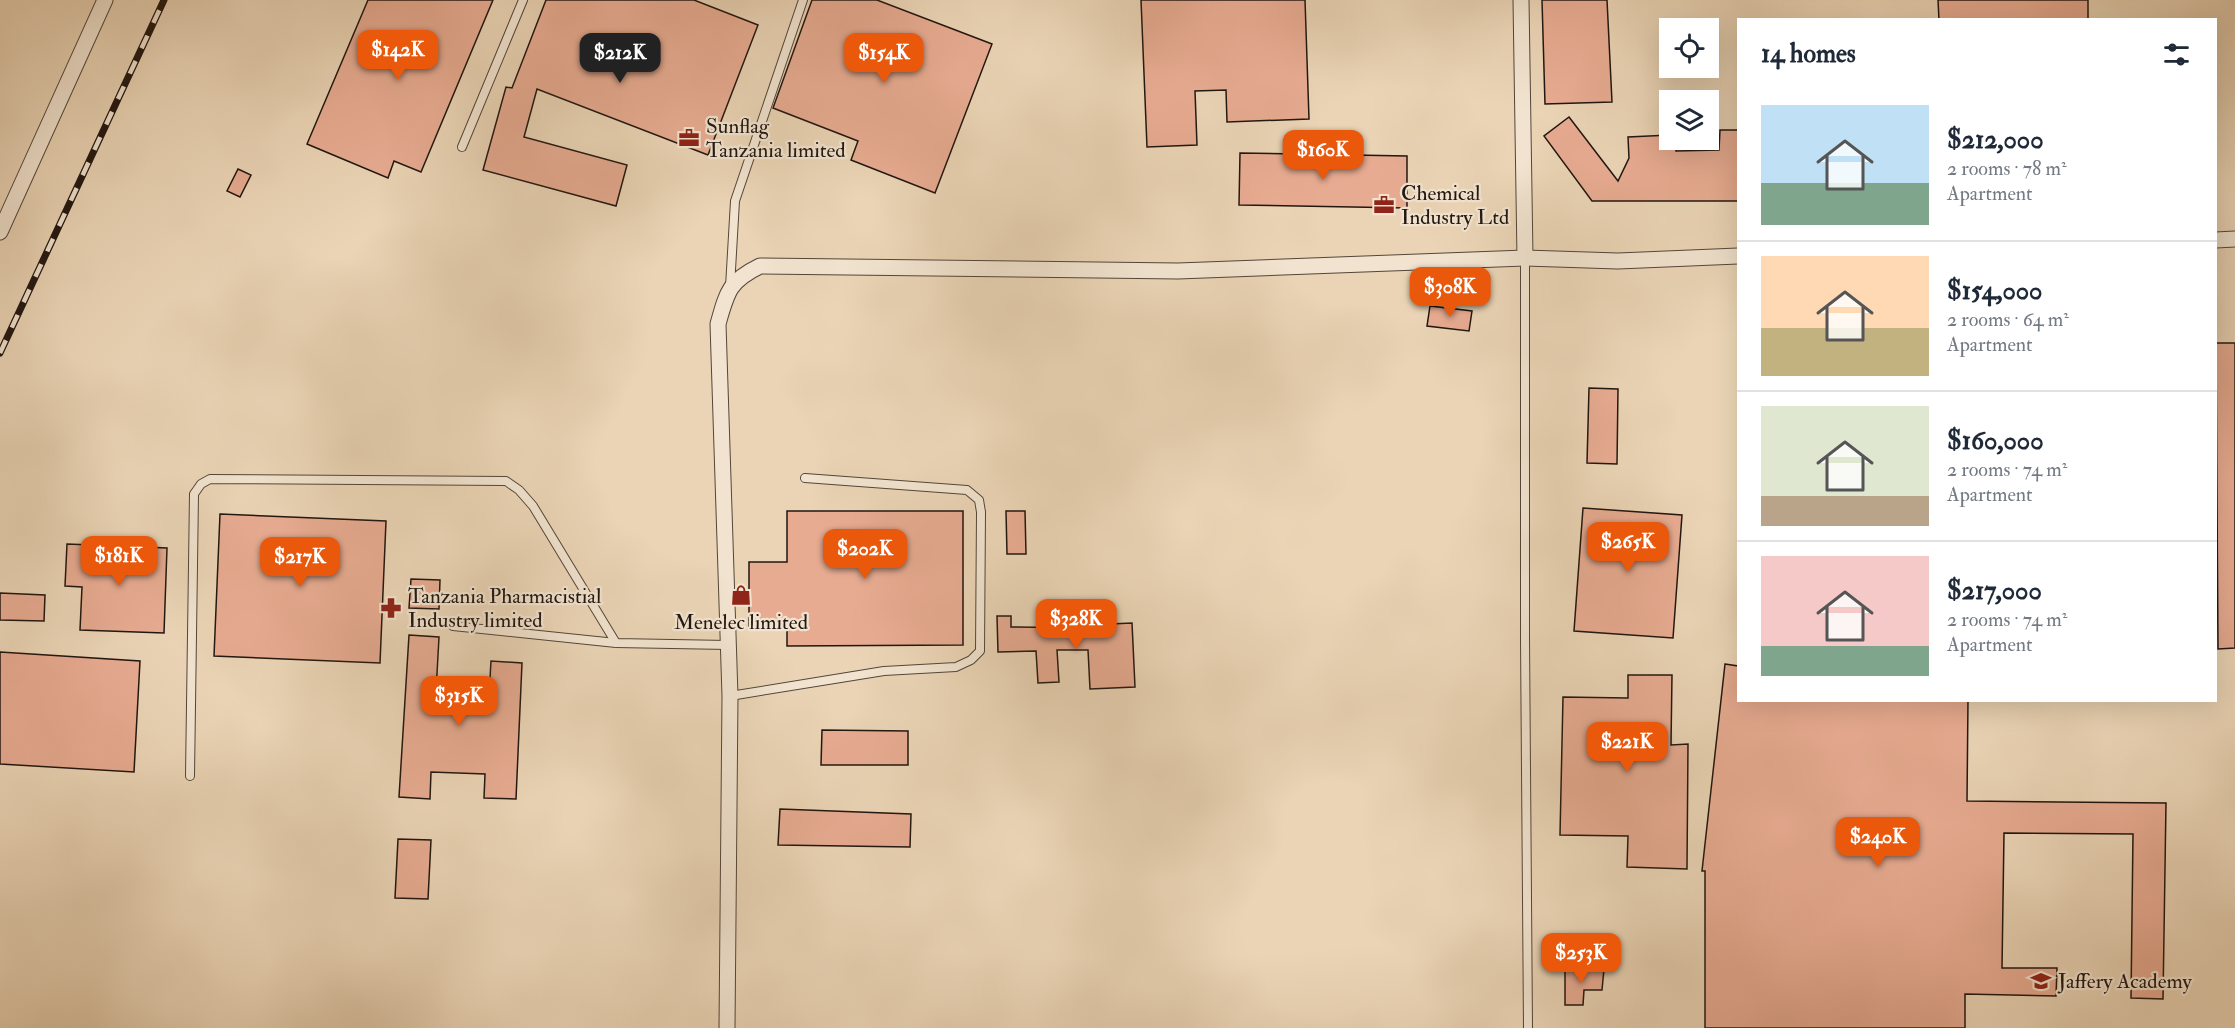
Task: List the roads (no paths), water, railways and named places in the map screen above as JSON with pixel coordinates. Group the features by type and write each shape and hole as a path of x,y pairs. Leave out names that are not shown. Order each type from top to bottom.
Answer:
{"street":[{"path":"0,232 105,0"},
{"path":"1521,0 1525,258"},
{"path":"2217,240 2235,239"},
{"path":"727,1028 730,696 718,324 729,287 741,275 760,266 1178,271 1525,258 1618,261 1737,256"}],"lane":[{"path":"462,147 523,0"},
{"path":"729,287 735,201 803,0"},
{"path":"1525,258 1528,1028"},
{"path":"730,696 884,671 956,667 971,660 980,651 981,512 979,500 967,489 805,478"},
{"path":"190,776 195,494 201,484 210,479 506,481 519,490 533,506 616,643"},
{"path":"453,626 616,643 728,645"}],"railway":[{"path":"0,353 164,0"}],"place":[{"name":"Sunflag Tanzania limited","path":"689,138"},
{"name":"Chemical Industry Ltd","path":"1384,205"},
{"name":"Menelec limited","path":"741,595"},
{"name":"Tanzania Pharmacistial Industry limited","path":"391,608"},
{"name":"Jaffery Academy","path":"2041,981"}]}
